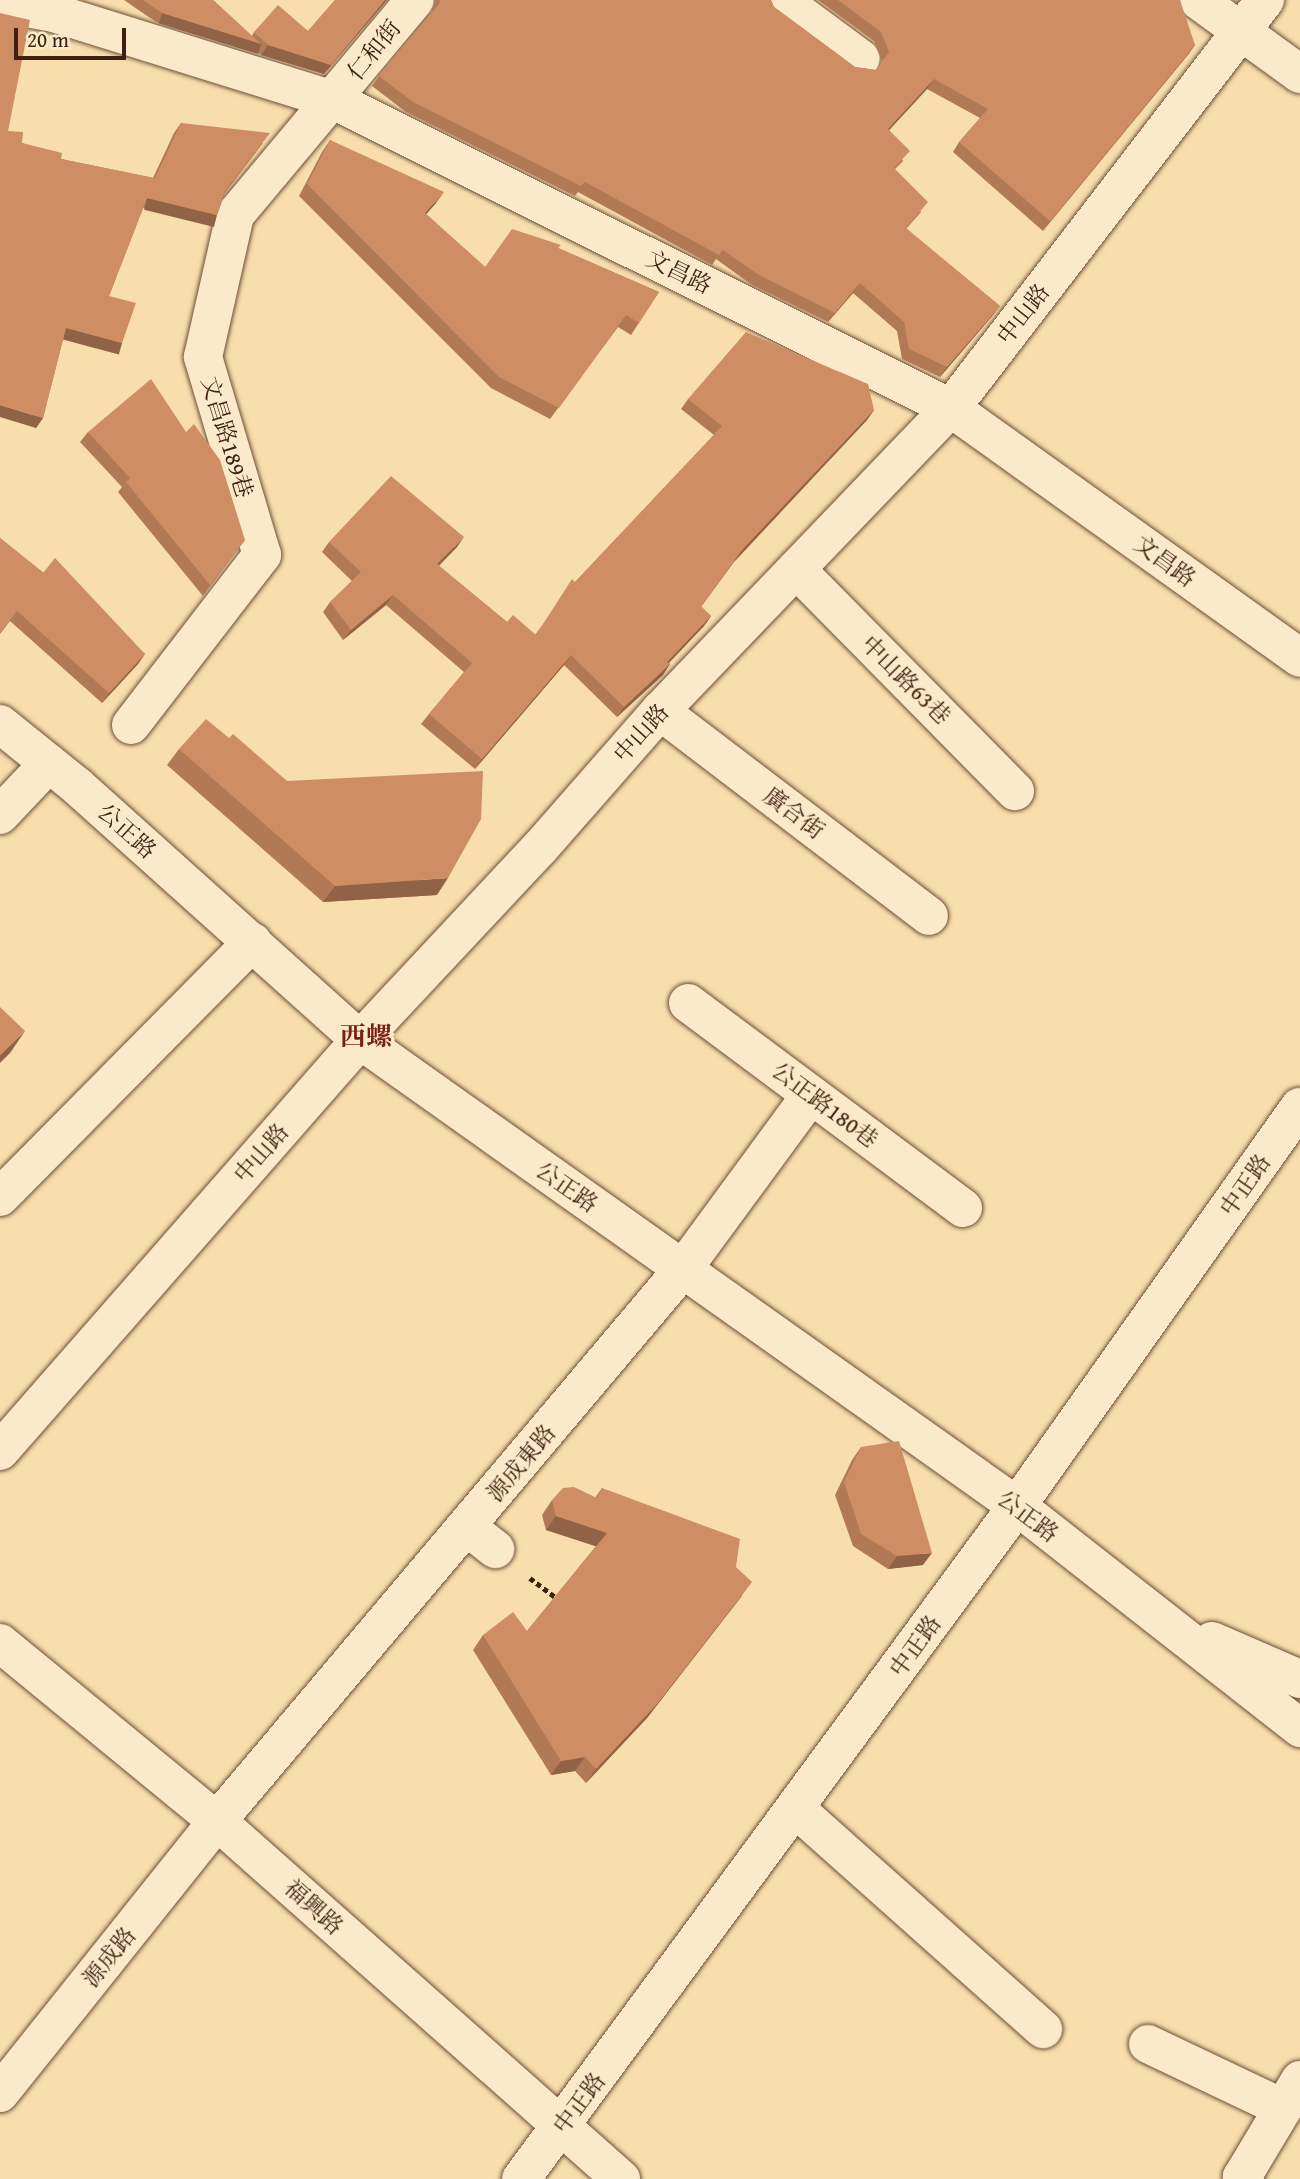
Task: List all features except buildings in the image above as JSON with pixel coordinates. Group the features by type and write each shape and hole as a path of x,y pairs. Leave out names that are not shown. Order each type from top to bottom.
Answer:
{"street":[{"name":"仁和街","path":"333,100 415,0"},
{"path":"781,0 861,59"},
{"path":"1199,0 1300,74"},
{"name":"中山路","path":"0,1451 360,1040 539,849 660,711 951,408 1265,0"},
{"name":"文昌路","path":"0,3 57,6 333,100 951,408 1300,658"},
{"name":"文昌路189巷","path":"131,725 262,555 203,357 235,215 333,100"},
{"name":"中山路63巷","path":"796,569 1015,790"},
{"name":"廣合街","path":"660,711 929,916"},
{"name":"公正路","path":"0,724 49,763 360,1040 1017,1506 1300,1728"},
{"path":"0,815 49,763"},
{"path":"0,1196 252,942"},
{"name":"公正路180巷","path":"688,1003 963,1208"},
{"name":"源成東路","path":"218,1822 481,1538 811,1095"},
{"name":"中正路","path":"522,2179 1017,1506 1300,1107"},
{"name":"公正路","path":"1160,1618 1300,1679"},
{"name":"福興路","path":"0,1643 218,1822 621,2179"},
{"path":"796,1809 1043,2029"},
{"name":"源成路","path":"0,2093 218,1822"},
{"path":"1148,2044 1292,2094 1243,2178"}],"path":[{"path":"530,1578 555,1597"}],"district":[{"name":"西螺","path":"366,1036"}]}
